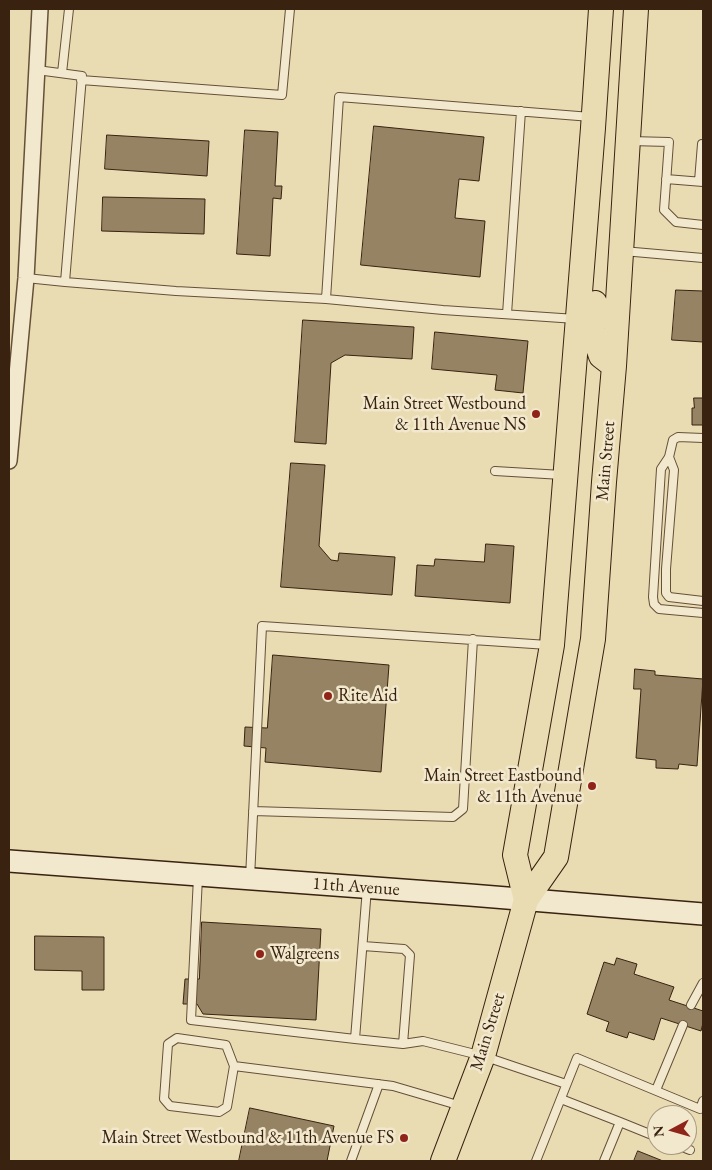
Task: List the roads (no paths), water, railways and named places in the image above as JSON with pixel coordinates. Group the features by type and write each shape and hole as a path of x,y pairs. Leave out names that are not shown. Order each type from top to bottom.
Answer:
{"main road":[{"name":"Main Street","path":"526,900 515,856 552,646 594,123 600,9"},
{"name":"Main Street","path":"443,1161 483,1056 526,900 556,857 593,639 614,366 636,9"},
{"path":"594,123 606,175 592,330 601,356 614,366"},
{"name":"11th Avenue","path":"9,861 703,914"}],"street":[{"path":"9,461 26,278 40,9"}],"lane":[{"path":"62,73 69,9"},
{"path":"81,80 282,95 290,9"},
{"path":"37,70 82,76 65,282"},
{"path":"326,298 339,97 521,111 594,123"},
{"path":"507,314 521,111"},
{"path":"628,141 669,142 664,210 676,222 703,225"},
{"path":"666,179 701,182 703,144"},
{"path":"620,250 703,258"},
{"path":"26,278 176,291 326,298 442,310 578,320"},
{"path":"703,438 678,436 671,444 669,457 661,469 654,604 660,609 703,613"},
{"path":"669,457 674,470 666,569 666,593 670,597 703,601"},
{"path":"495,470 566,476"},
{"path":"250,880 262,626 473,639 552,646"},
{"path":"253,811 453,817 463,809 473,639"},
{"path":"198,875 191,1020 403,1044 423,1041 483,1056 566,1084"},
{"path":"355,1039 367,888"},
{"path":"363,946 404,950 410,954 403,1044"},
{"path":"691,1005 703,983"},
{"path":"656,1090 683,1025"},
{"path":"177,1038 226,1045 234,1066 227,1107 219,1112 170,1106 164,1098 168,1044 177,1038"},
{"path":"536,1161 577,1058 700,1109 703,1102"},
{"path":"234,1066 393,1086 463,1107"},
{"path":"351,1161 379,1084"},
{"path":"561,1099 647,1133"},
{"path":"604,1161 620,1122"}],"place":[{"name":"Main Street Westbound & 11th Avenue NS","path":"536,414"},
{"name":"Rite Aid","path":"328,696"},
{"name":"Main Street Eastbound & 11th Avenue","path":"592,786"},
{"name":"Walgreens","path":"260,954"},
{"name":"Main Street Westbound & 11th Avenue FS","path":"404,1138"}]}
